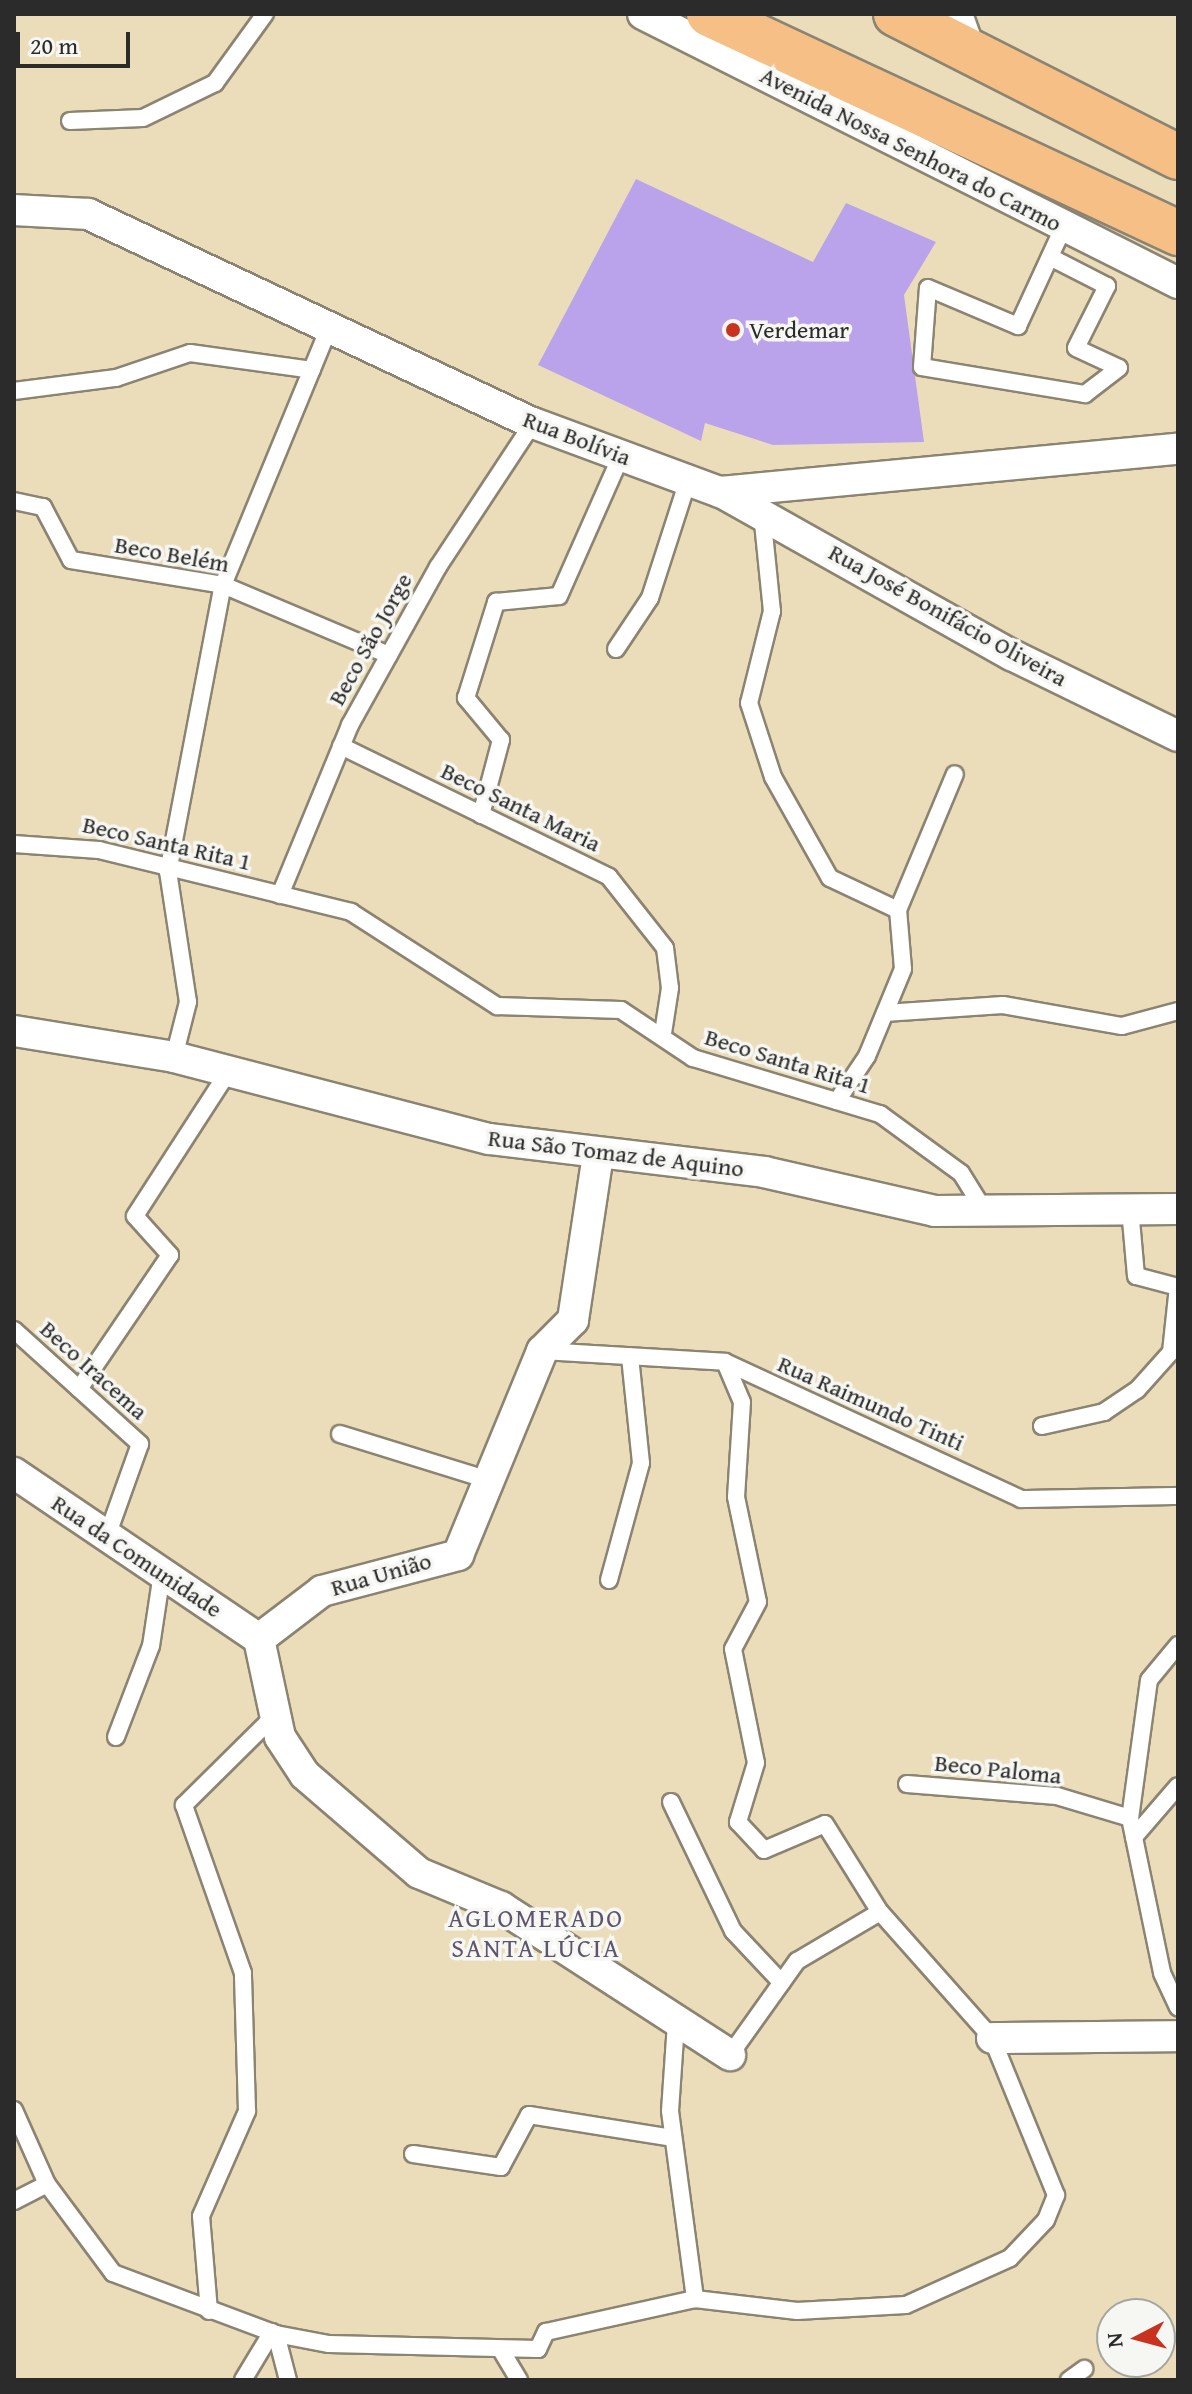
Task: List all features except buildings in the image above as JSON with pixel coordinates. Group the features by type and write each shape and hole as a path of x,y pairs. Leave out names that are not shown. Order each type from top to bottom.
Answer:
{"main road":[{"name":"Avenida Nossa Senhora do Carmo","path":"709,14 1178,233"},
{"path":"896,14 964,33 1178,157"}],"street":[{"name":"Avenida Nossa Senhora do Carmo","path":"643,14 1178,283"},
{"name":"Rua Bolívia","path":"14,210 88,214 331,323 533,423 720,492 1178,449"},
{"name":"Rua José Bonifácio Oliveira","path":"720,492 762,511 1012,655 1178,736"},
{"name":"Rua São Tomaz de Aquino","path":"14,1031 174,1057 489,1139 598,1155 764,1172 935,1211 1178,1209"},
{"name":"Rua União","path":"259,1639 322,1591 458,1555 542,1351 573,1320 598,1155"},
{"name":"Rua da Comunidade","path":"14,1473 259,1639"},
{"path":"259,1639 275,1715 305,1775 419,1873 501,1907 676,2023 730,2055"},
{"path":"992,2038 1178,2036"}],"lane":[{"path":"70,121 143,118 215,83 265,14"},
{"path":"1050,257 1107,286 1076,348 1119,368 1085,394 922,367 928,288 1018,326 1064,226"},
{"path":"174,1057 188,1002 168,872 223,585 331,323"},
{"path":"20,388 116,378 190,353 312,370"},
{"name":"Beco São Jorge","path":"280,895 341,746 389,655 533,423"},
{"path":"481,815 501,740 466,698 496,602 559,596 621,456"},
{"path":"616,649 650,598 688,480"},
{"name":"Beco Belém","path":"14,501 43,507 71,560 223,585 389,655"},
{"path":"762,511 772,611 749,703 773,777 830,878 898,910"},
{"name":"Beco Santa Maria","path":"341,746 609,877 665,948 670,988 663,1033"},
{"path":"837,1101 885,1013 903,969 898,910 955,774"},
{"name":"Beco Santa Rita 1","path":"14,844 99,850 168,872 234,880 351,912 497,1006 621,1010 663,1033 693,1058 880,1114 961,1173 984,1210"},
{"path":"885,1013 1003,1005 1122,1026 1178,1011"},
{"path":"79,1389 170,1255 135,1216 228,1072"},
{"path":"1042,1426 1104,1412 1137,1390 1171,1352 1178,1287 1136,1276 1130,1209"},
{"name":"Beco Iracema","path":"14,1330 140,1444 107,1536"},
{"name":"Rua Raimundo Tinti","path":"542,1351 725,1362 1021,1499 1178,1496"},
{"path":"609,1580 641,1463 630,1357"},
{"path":"14,2110 47,2184 113,2273 274,2333 329,2344 538,2349 546,2332 695,2299 797,2311 906,2305 1010,2258 1046,2220 1056,2195 992,2038 880,1912 825,1824 764,1850 738,1822 756,1763 733,1649 758,1602 736,1497 742,1402 725,1362"},
{"path":"340,1434 489,1480"},
{"path":"116,1737 151,1646 162,1573"},
{"path":"1178,1645 1149,1680 1130,1818 1162,1973 1178,2008"},
{"path":"209,2311 201,2216 247,2111 243,1973 184,1805 275,1715"},
{"name":"Beco Paloma","path":"907,1784 1057,1796 1130,1818"},
{"path":"1134,1837 1178,1786"},
{"path":"671,1802 733,1931 782,1983"},
{"path":"730,2055 797,1961 880,1912"},
{"path":"676,2023 672,2138 695,2299"},
{"path":"413,2154 501,2167 529,2115 672,2138"},
{"path":"14,2201 47,2184"},
{"path":"243,2380 274,2333"},
{"path":"274,2333 288,2380"},
{"path":"501,2350 519,2380"},
{"path":"1069,2380 1084,2369"}],"place":[{"name":"Verdemar","path":"733,330"}],"district":[{"name":"AGLOMERADO SANTA LÚCIA","path":"536,1933"}]}
